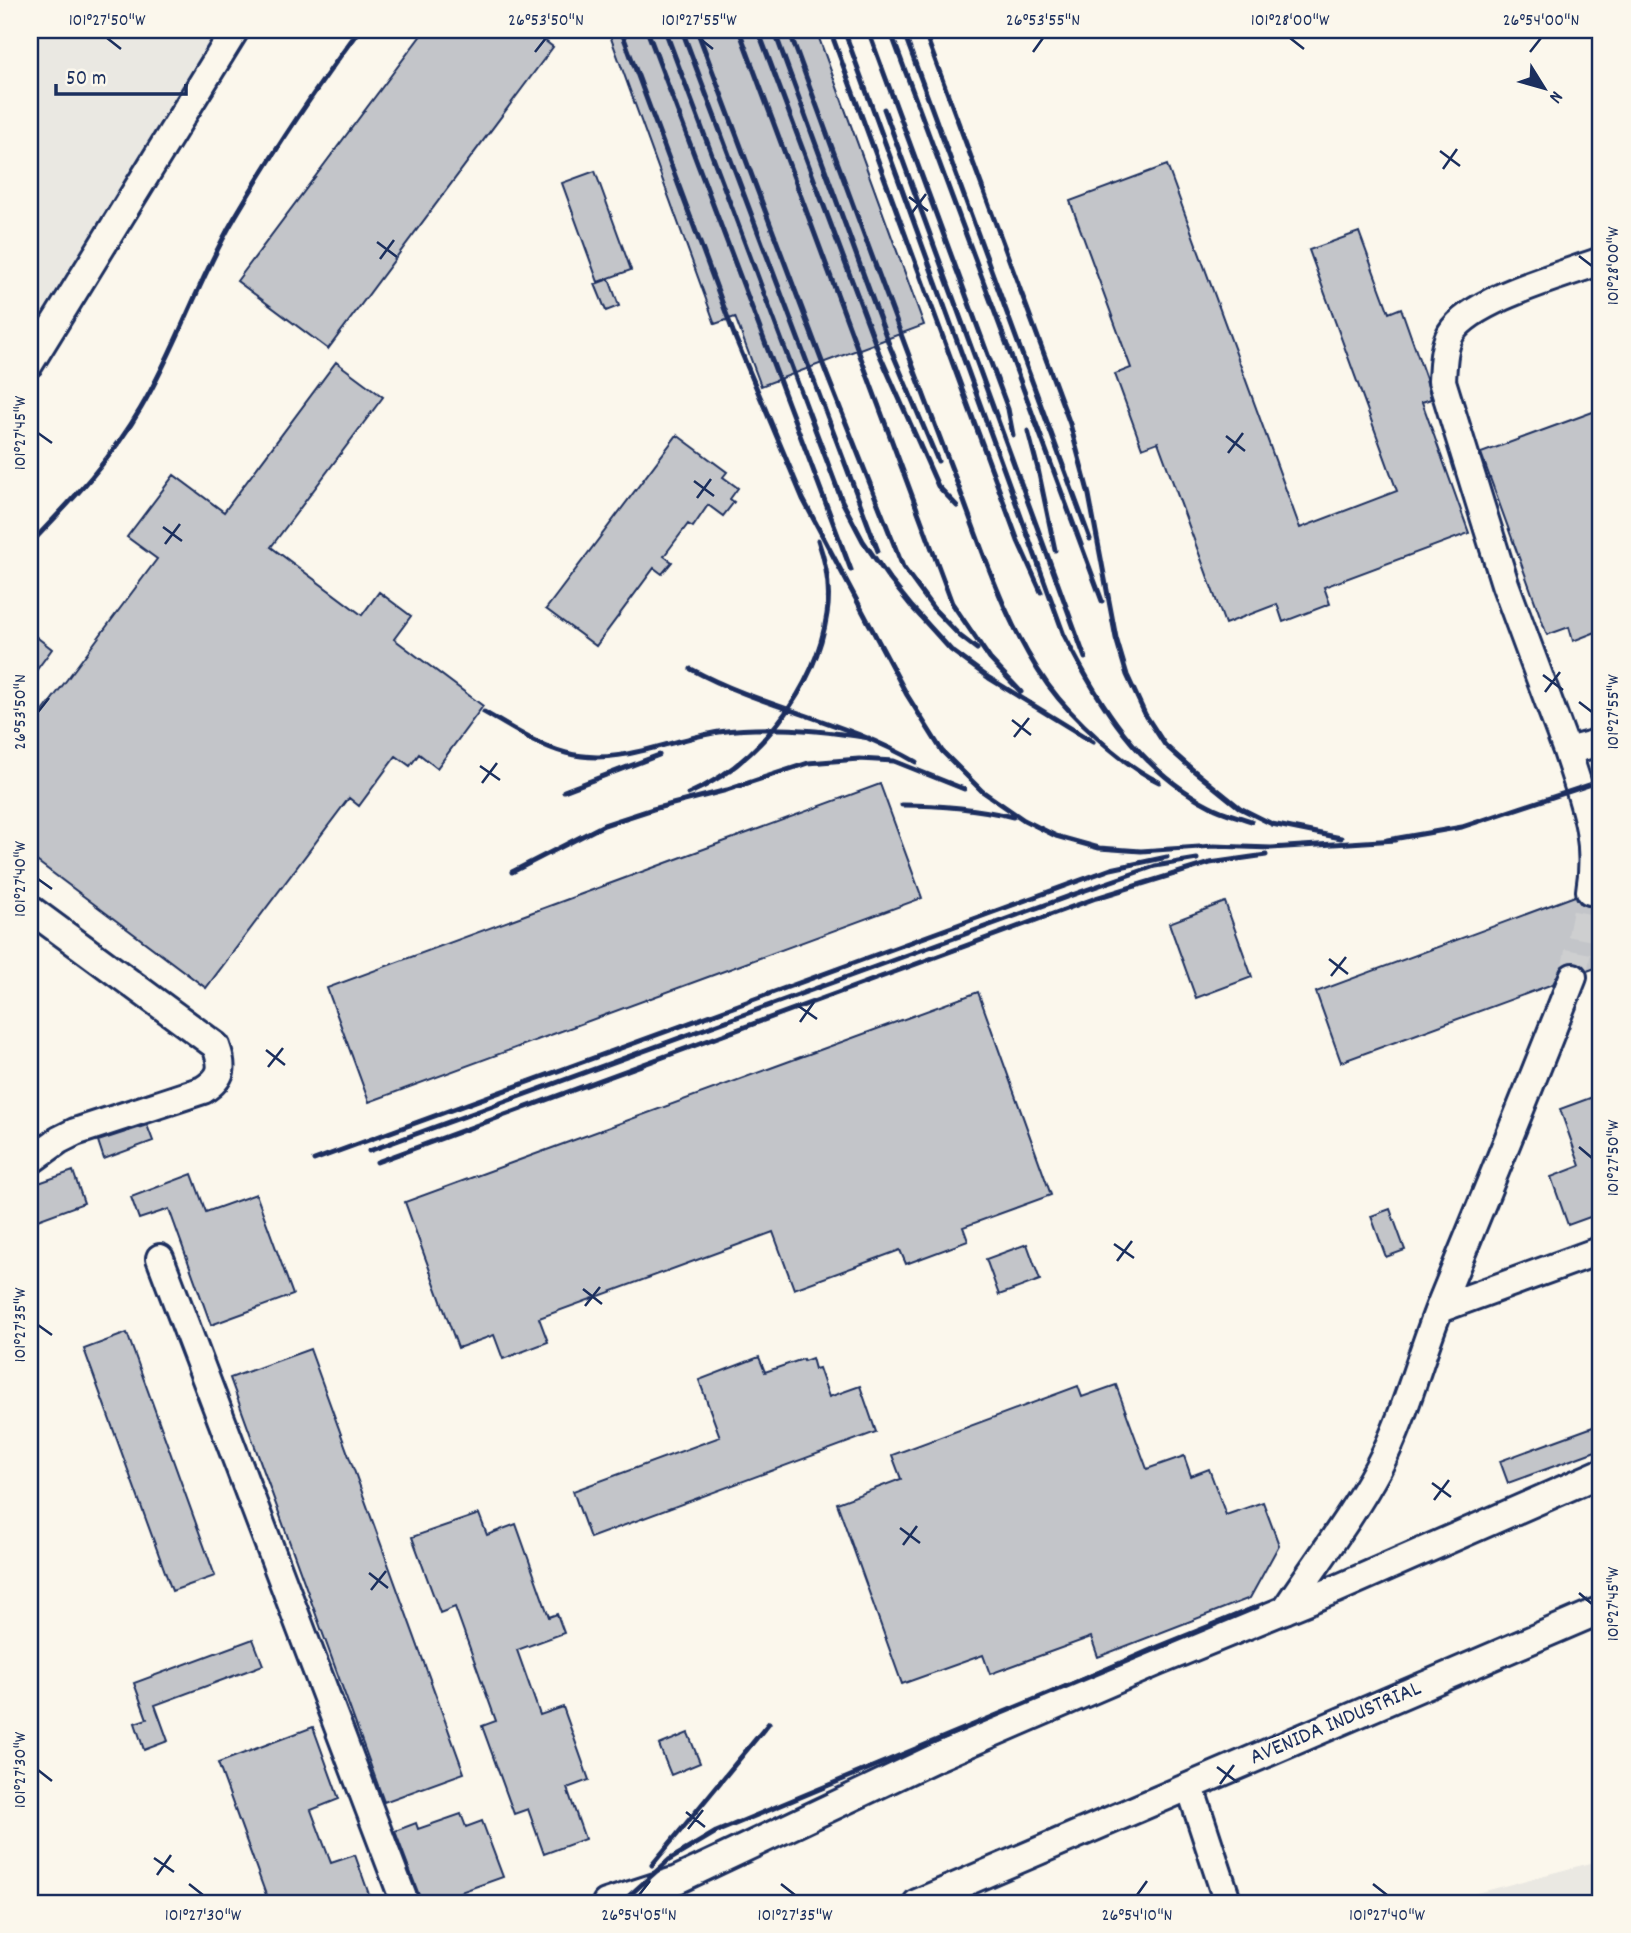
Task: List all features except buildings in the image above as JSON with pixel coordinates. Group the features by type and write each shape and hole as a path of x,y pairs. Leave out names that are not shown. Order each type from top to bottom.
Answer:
{"street":[{"path":"30,363 235,30"},
{"path":"1590,891 1594,865 1592,836 1567,751 1505,584 1442,381 1444,351 1452,332 1466,317 1496,299 1601,261"},
{"path":"1567,751 1601,742"},
{"path":"30,909 216,1046 221,1059 220,1074 213,1084 203,1090 75,1132 30,1161"},
{"path":"1285,1610 1356,1506 1379,1466 1439,1308 1497,1171 1573,977"},
{"path":"1439,1308 1601,1250"},
{"path":"160,1258 405,1903"},
{"path":"606,1903 677,1880 937,1757 1601,1473"},
{"name":"AVENIDA INDUSTRIAL","path":"917,1903 1601,1610"},
{"path":"1190,1787 1228,1903"}],"shaded area":[{"path":"30,30 218,30 30,331"},
{"path":"1601,1860 1601,1903 1440,1903"}],"tunnel":[{"path":"1573,977 1590,891"}],"railway":[{"path":"30,544 90,479 129,427 154,385 210,264 235,217 326,75 359,30"},
{"path":"621,30 735,337 803,499 907,695 942,751 982,791 1024,820 1056,836 1099,848 1141,851 1214,846 1271,848 1396,840"},
{"path":"647,30 851,570"},
{"path":"665,30 842,501 863,541 912,607 951,650 989,678 1093,742"},
{"path":"682,30 878,551"},
{"path":"697,30 827,375 903,567 933,608 977,649"},
{"path":"739,30 952,603 990,659 1021,692"},
{"path":"758,30 879,353 938,486 957,506"},
{"path":"774,30 890,347 938,461"},
{"path":"789,30 983,554 1018,636 1048,685 1070,712 1114,753 1159,782"},
{"path":"830,30 1018,541 1041,592"},
{"path":"844,30 1064,635 1107,710 1142,754 1162,774 1215,808 1251,821"},
{"path":"868,30 1008,409 1013,435"},
{"path":"890,30 1102,601"},
{"path":"903,30 1090,539"},
{"path":"924,30 1070,424 1089,495 1116,638 1127,675 1145,714 1165,745 1240,808 1272,824 1341,838"},
{"path":"884,109 1085,658"},
{"path":"1028,431 1055,550"},
{"path":"688,794 714,781 738,764 780,721 797,696 821,642 827,614 827,577 818,540"},
{"path":"691,669 746,694 860,735 916,762"},
{"path":"484,712 545,745 566,753 585,756 624,755 700,736 738,730 794,729 869,738"},
{"path":"564,791 659,755"},
{"path":"512,872 604,825 727,790 808,763 859,759 894,761 964,789"},
{"path":"1387,840 1462,827 1601,781"},
{"path":"902,805 958,808 1013,817"},
{"path":"377,1162 1096,898 1210,863 1266,855"},
{"path":"314,1160 1111,869 1167,857"},
{"path":"369,1151 1086,890 1155,866 1197,859"},
{"path":"621,1903 669,1860 716,1832 1257,1607"},
{"path":"652,1865 769,1723"}]}
